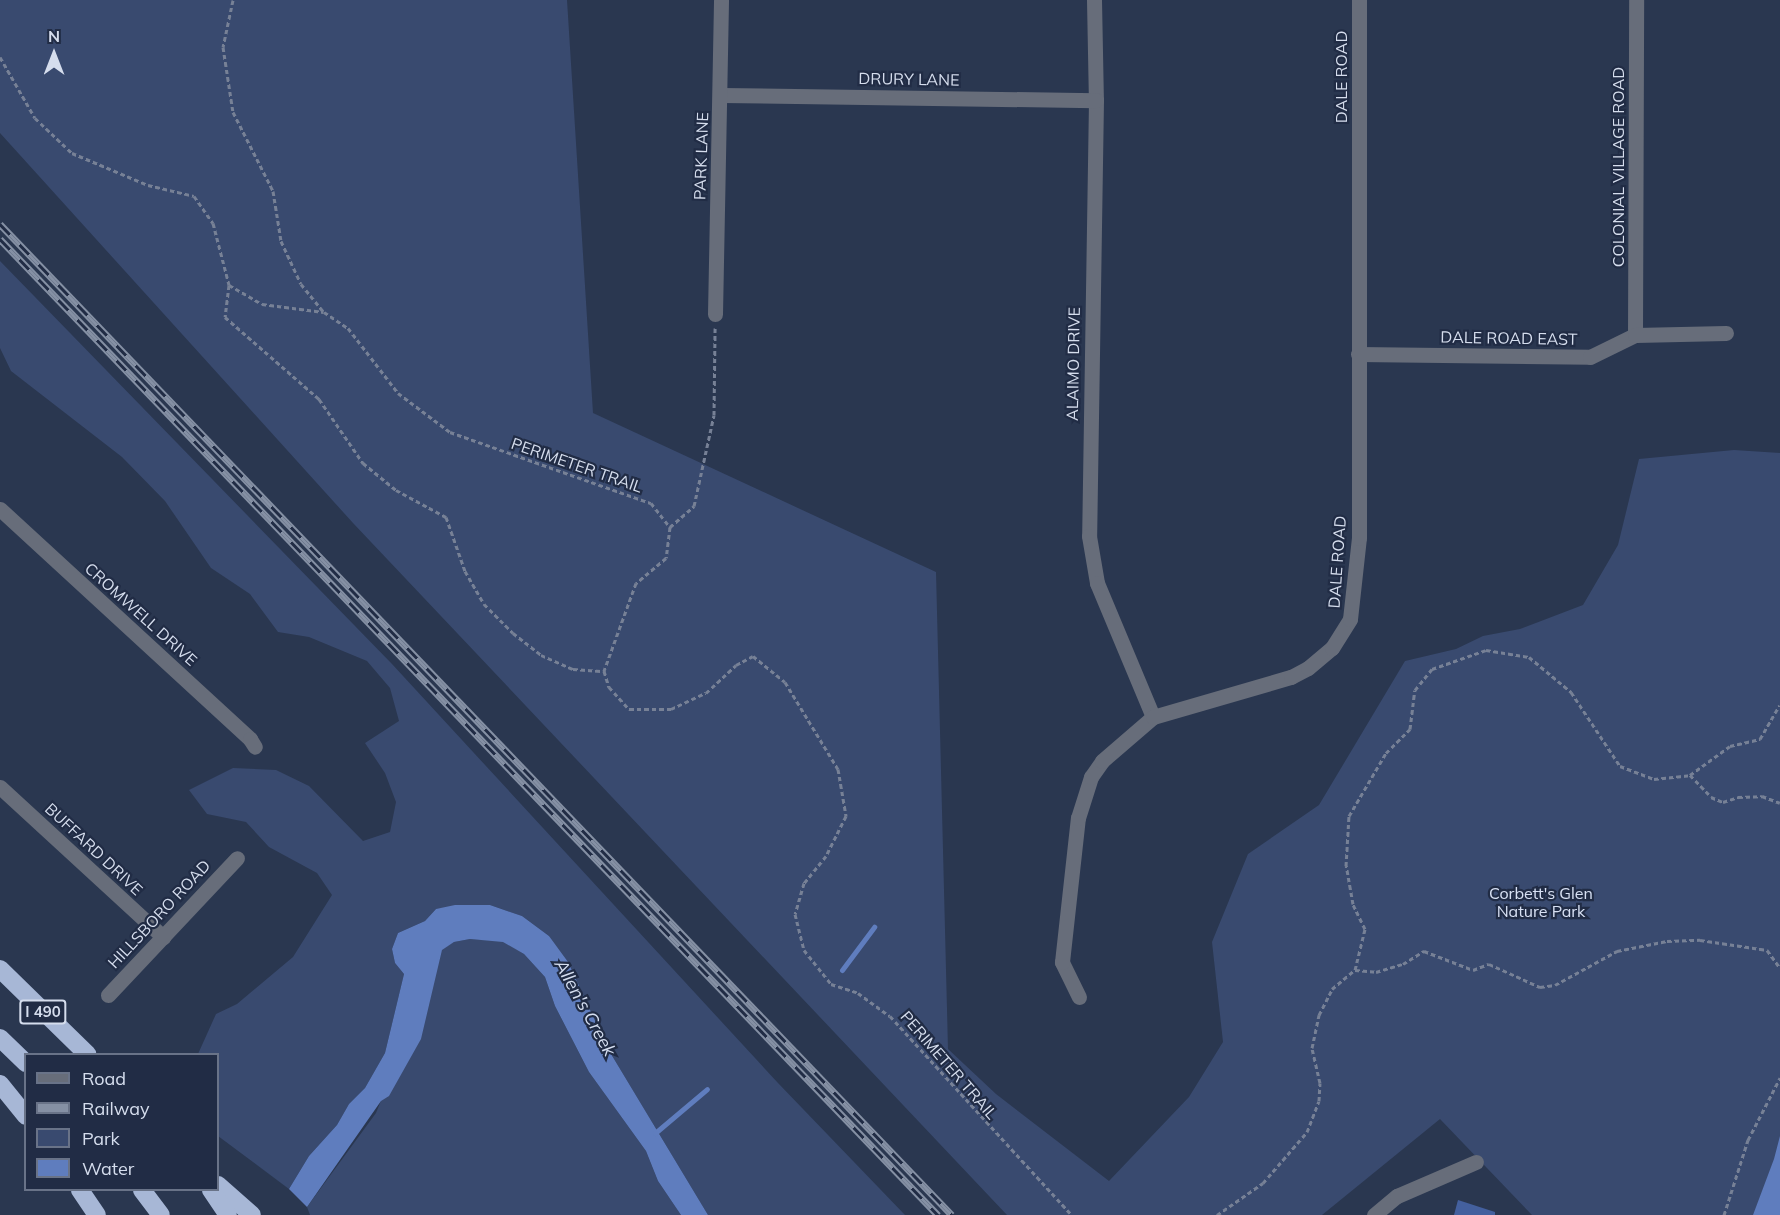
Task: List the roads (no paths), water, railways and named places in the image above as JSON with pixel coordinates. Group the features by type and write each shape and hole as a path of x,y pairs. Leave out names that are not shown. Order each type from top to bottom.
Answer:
{"highway":[{"name":"I 490","path":"0,969 86,1053"},
{"name":"I 490","path":"0,1038 24,1062"},
{"path":"0,1083 24,1113"},
{"path":"219,1186 252,1215"},
{"path":"81,1191 97,1215"},
{"path":"142,1191 160,1215"},
{"path":"212,1191 228,1215"}],"street":[{"name":"PARK LANE","path":"715,314 721,95 721,0"},
{"name":"ALAIMO DRIVE","path":"1094,0 1096,100 1089,536 1097,583 1153,717"},
{"name":"DALE ROAD","path":"1079,997 1062,962 1084,795 1102,761 1153,717 1291,677 1322,658 1345,631 1353,607 1359,538 1359,0"},
{"name":"COLONIAL VILLAGE ROAD","path":"1635,334 1636,0"},
{"name":"DRURY LANE","path":"721,95 1096,100"},
{"name":"DALE ROAD EAST","path":"1358,354 1590,357 1635,334 1726,333"},
{"name":"CROMWELL DRIVE","path":"0,509 250,739 255,747"},
{"name":"BUFFARD DRIVE","path":"0,787 163,937"},
{"name":"HILLSBORO ROAD","path":"108,995 237,858"},
{"path":"1374,1215 1396,1196 1476,1162"}],"water":[{"name":"Allen's Creek","path":"455,905 490,905 522,916 549,936 568,962 608,1049 708,1215 681,1215 658,1181 646,1151 589,1072 555,1006 545,977 524,954 503,942 470,939 454,942 442,950 421,1039 389,1096 381,1101 307,1207 289,1189 309,1156 337,1125 349,1104 365,1088 385,1053 404,974 395,963 392,949 398,933 425,921 436,909"},
{"path":"1780,1136 1780,1215 1753,1215 1774,1159"}],"waterway":[{"path":"842,970 874,927"},
{"path":"655,1133 707,1089"}],"railway":[{"path":"0,224 952,1215"},
{"path":"0,239 938,1215"}],"park label":[{"name":"Corbett's Glen Nature Park","path":"1541,902"}]}
